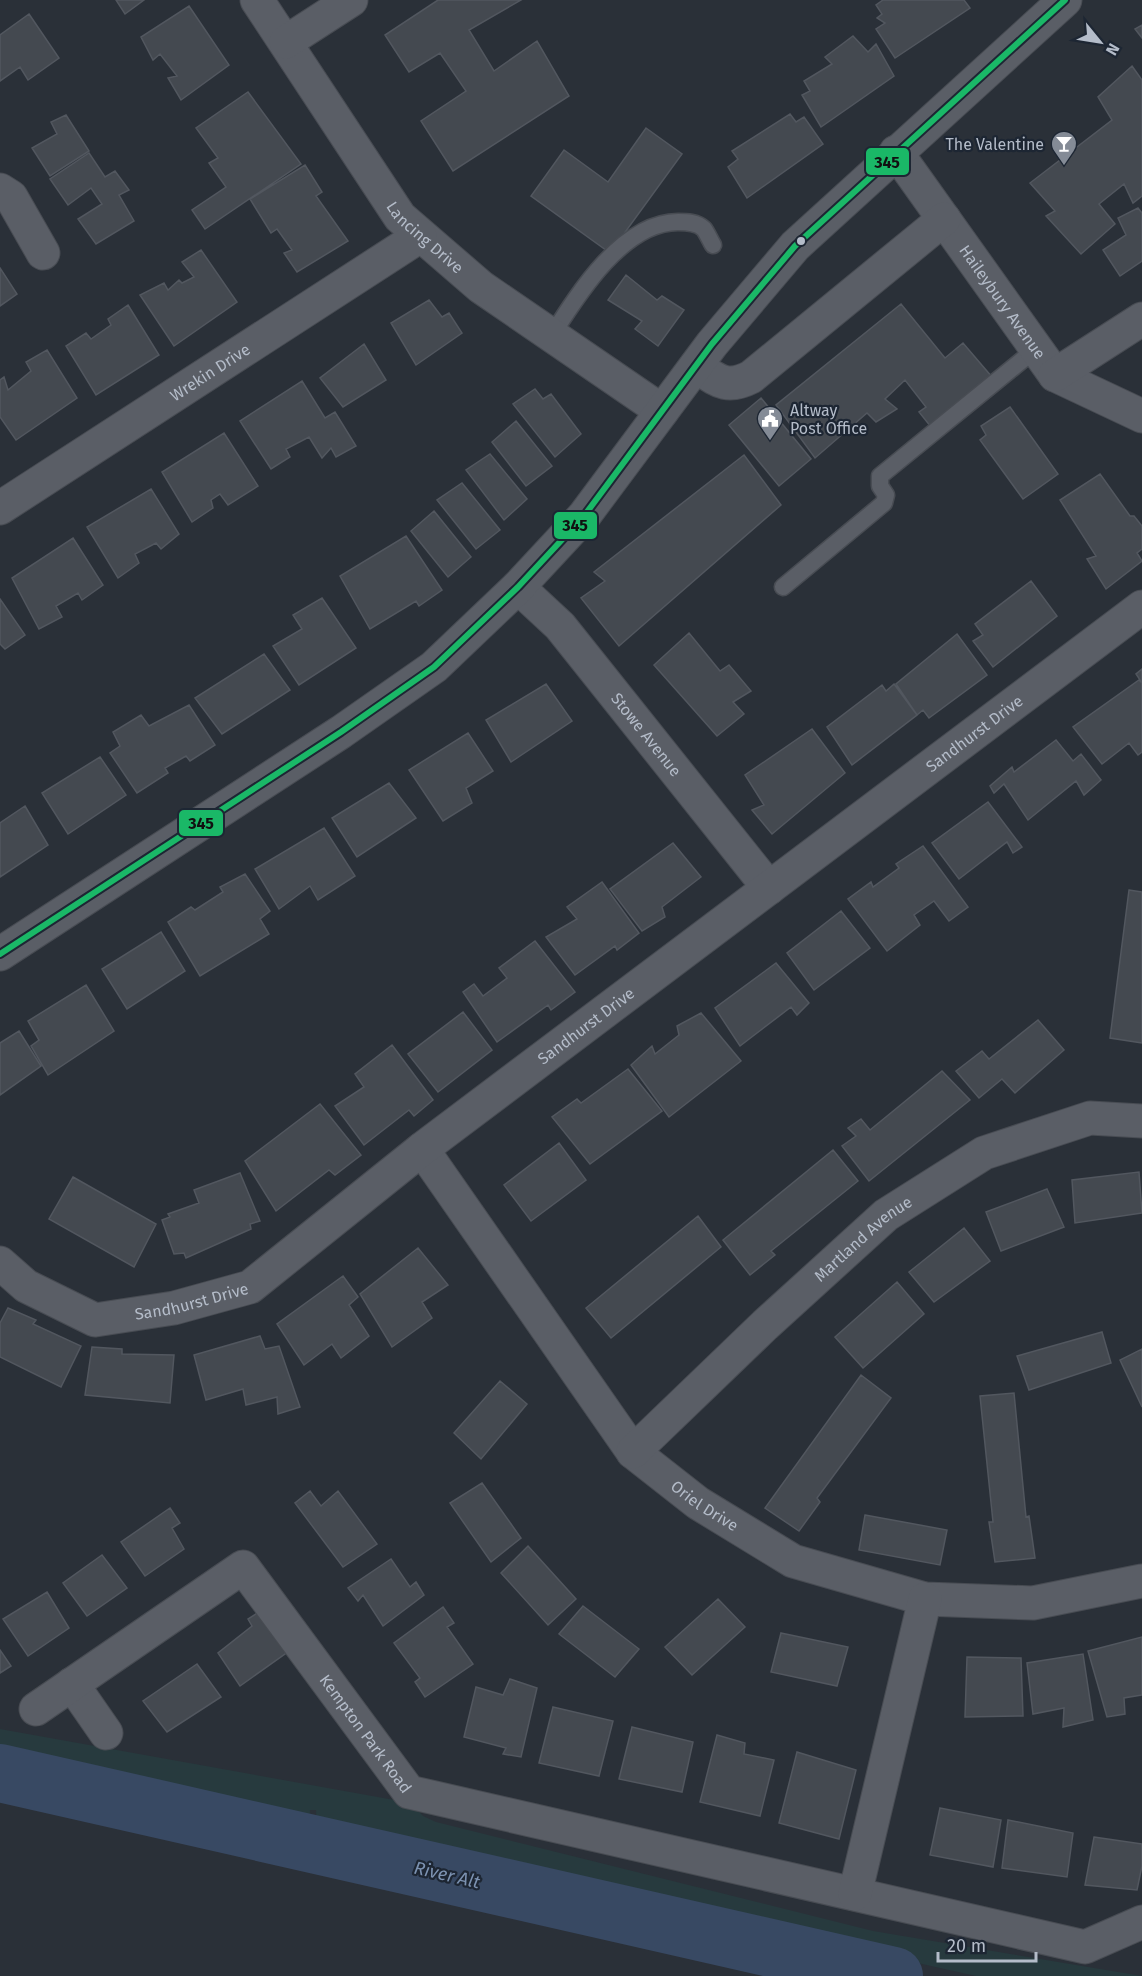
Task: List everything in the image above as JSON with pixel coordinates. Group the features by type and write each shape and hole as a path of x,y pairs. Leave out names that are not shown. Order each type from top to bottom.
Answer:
{"street":[{"name":"Lancing Drive","path":"257,0 400,217 481,287 662,411"},
{"path":"286,42 351,0"},
{"path":"0,954 321,745 427,672 518,587 584,516 696,366 795,246 1065,0"},
{"name":"Haileybury Avenue","path":"896,152 1046,362 1142,416"},
{"path":"0,190 11,197 43,253"},
{"path":"696,366 723,383 736,384 751,377 944,219"},
{"name":"Wrekin Drive","path":"0,507 420,236"},
{"path":"1046,362 1142,319"},
{"name":"Stowe Avenue","path":"518,587 560,626 769,888"},
{"name":"Sandhurst Drive","path":"0,1263 26,1286 95,1320 174,1308 250,1287 422,1149 1142,607"},
{"name":"Martland Avenue","path":"633,1452 765,1325 886,1215 984,1153 1090,1118 1142,1121"},
{"name":"Oriel Drive","path":"422,1149 633,1452 698,1503 793,1561 925,1599 1032,1603 1142,1581"},
{"name":"Kempton Park Road","path":"36,1708 243,1567 409,1792 855,1894"},
{"path":"925,1599 855,1894 1085,1947 1142,1922"},
{"path":"72,1684 106,1733"}],"lane":[{"path":"552,335 581,290 628,240 660,223 691,222 703,228 713,245"},
{"path":"783,587 884,503 886,495 880,486 880,476 1046,362"}],"green space":[{"path":"0,1729 411,1803 423,1816 436,1822 873,1931 1142,1976 976,1976 317,1829 316,1810 310,1810 309,1827 18,1762 0,1762"}],"building":[{"path":"116,0 144,0 125,14"},
{"path":"438,0 521,0 469,30 494,71 537,41 569,96 453,171 421,121 466,91 440,53 409,72 385,35"},
{"path":"883,0 964,0 970,8 895,58 876,29 885,23 877,18 882,14 876,5"},
{"path":"189,6 229,65 181,100 168,78 177,76 160,54 153,60 141,37"},
{"path":"29,14 59,58 28,80 20,67 0,81 0,35"},
{"path":"1142,25 1142,38 1135,29"},
{"path":"853,36 868,52 876,44 894,76 821,127 802,95 810,91 804,81 832,64 825,57"},
{"path":"1132,66 1142,80 1142,196 1133,203 1124,184 1099,204 1115,224 1081,254 1046,216 1055,211 1030,183 1112,120 1098,97"},
{"path":"248,92 301,164 205,229 192,210 226,187 209,163 218,158 196,128"},
{"path":"790,114 796,122 804,117 823,144 747,198 728,167 738,159 732,151"},
{"path":"66,115 89,151 50,176 32,148 57,134 51,122"},
{"path":"646,128 682,154 610,253 531,196 564,150 608,182"},
{"path":"89,153 105,177 115,171 129,190 119,195 134,221 96,244 78,219 102,204 91,188 68,205 50,179"},
{"path":"305,165 322,192 316,196 348,241 297,272 284,253 292,250 277,229 271,233 250,199"},
{"path":"1138,208 1142,213 1142,261 1120,276 1103,250 1126,235 1118,218"},
{"path":"201,250 237,302 174,346 140,295 164,283 168,290 179,280 182,283 194,277 182,262"},
{"path":"0,268 17,294 0,306"},
{"path":"626,275 657,300 662,296 684,310 658,346 635,329 642,321 608,300"},
{"path":"429,300 442,317 449,313 462,333 416,365 391,323"},
{"path":"901,304 945,358 963,343 992,377 931,427 919,412 926,407 905,380 885,399 897,409 876,422 867,413 815,458 776,405"},
{"path":"128,305 159,355 96,395 66,346 86,333 91,339 111,325 108,319"},
{"path":"364,344 386,380 343,407 320,378"},
{"path":"47,350 77,398 16,440 0,417 0,380 4,377 8,390 31,371 26,362"},
{"path":"302,381 325,418 335,412 356,446 336,457 331,448 322,458 309,437 286,449 290,457 271,469 240,421"},
{"path":"535,389 543,399 551,394 581,434 555,457 513,404"},
{"name":"Altway Post Office","path":"761,398 811,459 779,486 729,425"},
{"path":"1010,407 1058,474 1023,499 980,440 986,435 981,426"},
{"path":"516,421 552,466 526,486 492,442"},
{"path":"224,433 258,486 228,505 220,494 211,500 213,508 192,522 162,472"},
{"path":"490,454 527,499 504,520 466,470"},
{"path":"744,455 781,505 619,646 581,598 605,581 594,572"},
{"path":"1100,474 1130,516 1134,516 1142,526 1142,549 1137,553 1142,561 1106,589 1087,559 1096,556 1060,500"},
{"path":"462,483 500,530 476,549 437,500"},
{"path":"151,489 179,534 161,549 156,543 135,554 139,563 118,578 87,527"},
{"path":"434,511 471,557 448,577 411,531"},
{"path":"406,536 442,590 419,606 416,601 370,629 340,576"},
{"path":"73,538 103,585 82,600 78,593 56,606 62,617 39,629 12,578"},
{"path":"1031,581 1057,616 993,667 973,641 983,635 975,624"},
{"path":"322,598 356,648 299,685 273,646 302,629 293,615"},
{"path":"0,599 25,635 5,649 0,644"},
{"path":"689,633 720,671 729,665 751,691 733,702 744,714 717,736 654,665"},
{"path":"957,634 987,675 929,718 923,710 917,715 896,684"},
{"path":"264,654 290,690 222,734 195,698"},
{"path":"1142,669 1142,683 1136,674"},
{"path":"1139,680 1142,683 1142,752 1138,755 1129,743 1102,764 1073,727"},
{"path":"546,684 572,721 511,762 486,720"},
{"path":"894,684 917,715 852,765 827,727 882,685 886,691"},
{"path":"189,705 215,745 190,761 186,756 165,768 168,773 137,793 110,753 120,746 113,732 141,715 149,726"},
{"path":"812,729 845,773 772,834 752,810 764,805 745,775"},
{"path":"468,733 493,771 466,788 472,803 443,821 409,770"},
{"path":"1056,740 1073,761 1081,754 1101,780 1084,795 1076,781 1028,820 1004,784 994,793 990,786 1012,767 1014,772"},
{"path":"100,757 126,795 68,834 42,793"},
{"path":"389,783 416,818 357,857 332,818"},
{"path":"988,802 1022,847 1013,853 1007,842 959,879 932,843"},
{"path":"25,806 48,845 0,877 0,823"},
{"path":"324,828 355,876 318,900 310,886 279,909 255,869"},
{"path":"673,843 701,877 662,907 665,917 642,931 610,889"},
{"path":"923,846 968,907 949,921 934,901 914,915 920,925 887,951 848,899 871,882 873,887 899,868 896,864"},
{"path":"245,874 270,911 260,919 269,934 200,976 168,922 191,907 195,910 223,892 220,887"},
{"path":"602,882 639,933 617,950 615,946 575,975 546,937 577,919 567,907"},
{"path":"1129,890 1142,892 1142,1043 1110,1038"},
{"path":"841,911 870,948 814,990 787,953"},
{"path":"161,932 185,971 127,1009 102,969"},
{"path":"535,941 575,992 551,1010 548,1005 497,1042 463,992 474,984 483,996 507,978 499,968"},
{"path":"776,963 809,1003 797,1015 791,1007 740,1046 715,1008"},
{"path":"86,985 114,1031 48,1075 31,1046 39,1040 28,1021"},
{"path":"463,1012 492,1050 438,1092 408,1054"},
{"path":"701,1013 741,1061 669,1117 631,1065 652,1046 655,1054 679,1035 677,1026"},
{"path":"1038,1020 1064,1050 1015,1093 1002,1079 979,1098 956,1071 982,1051 989,1059"},
{"path":"19,1031 41,1066 0,1095 0,1043"},
{"path":"392,1045 433,1100 414,1116 409,1110 364,1145 335,1106 364,1087 355,1074"},
{"path":"628,1069 662,1111 590,1164 552,1117 577,1099 581,1103"},
{"path":"942,1071 970,1100 869,1181 842,1146 856,1136 848,1128 861,1119 870,1130"},
{"path":"320,1104 361,1155 335,1175 329,1170 276,1211 245,1161"},
{"path":"559,1143 586,1180 531,1221 504,1185"},
{"path":"833,1150 858,1181 771,1251 775,1255 750,1275 723,1240"},
{"path":"1139,1172 1142,1213 1075,1223 1072,1180"},
{"path":"240,1173 260,1221 250,1224 251,1229 186,1258 184,1253 174,1254 162,1220 170,1217 168,1214 199,1203 194,1190"},
{"path":"73,1177 156,1224 134,1267 49,1219"},
{"path":"1047,1189 1064,1227 1001,1251 986,1212"},
{"path":"698,1216 721,1247 611,1338 586,1308"},
{"path":"964,1228 990,1261 934,1302 909,1272"},
{"path":"418,1248 448,1285 422,1302 432,1318 392,1347 360,1294"},
{"path":"343,1276 358,1297 349,1305 369,1336 341,1358 332,1344 304,1365 277,1324"},
{"path":"897,1282 924,1314 863,1368 835,1337"},
{"path":"8,1308 36,1320 33,1324 81,1346 61,1387 0,1357 0,1323"},
{"path":"1102,1332 1111,1363 1029,1390 1017,1356"},
{"path":"260,1336 265,1349 279,1346 300,1407 278,1414 277,1397 246,1405 243,1389 206,1400 194,1355"},
{"path":"92,1347 122,1349 122,1354 174,1355 170,1403 85,1395"},
{"path":"1142,1349 1142,1407 1120,1360"},
{"path":"861,1375 891,1398 817,1498 820,1502 799,1531 765,1508"},
{"path":"500,1381 527,1404 481,1459 454,1433"},
{"path":"1014,1393 1026,1517 1029,1516 1035,1558 995,1562 989,1522 993,1522 980,1396"},
{"path":"482,1483 521,1538 491,1562 450,1503"},
{"path":"310,1491 321,1506 338,1491 377,1544 343,1567 295,1503"},
{"path":"170,1508 180,1523 172,1528 184,1549 145,1576 121,1542"},
{"path":"865,1515 947,1530 940,1565 859,1550"},
{"path":"528,1546 576,1599 548,1625 501,1573"},
{"path":"102,1555 127,1588 87,1616 63,1583"},
{"path":"391,1559 410,1587 416,1582 424,1595 383,1626 363,1595 358,1601 348,1588"},
{"path":"47,1592 69,1628 28,1656 3,1619"},
{"path":"718,1599 745,1627 692,1675 665,1647"},
{"path":"583,1606 639,1649 615,1677 559,1634"},
{"path":"443,1607 454,1623 447,1627 473,1664 425,1697 415,1682 420,1678 394,1643"},
{"path":"265,1608 292,1649 240,1686 218,1653 252,1626 248,1619"},
{"path":"781,1633 848,1647 837,1686 771,1672"},
{"path":"1142,1637 1142,1695 1124,1698 1125,1714 1107,1717 1088,1651"},
{"path":"0,1650 11,1666 0,1673"},
{"path":"1083,1654 1093,1720 1063,1727 1064,1708 1033,1714 1027,1663"},
{"path":"967,1657 1021,1658 1023,1716 965,1717"},
{"path":"197,1664 221,1697 167,1732 143,1701"},
{"path":"510,1679 537,1688 521,1757 503,1754 506,1748 464,1737 476,1687 503,1695"},
{"path":"553,1707 613,1721 599,1776 539,1763"},
{"path":"632,1727 693,1742 682,1792 619,1779"},
{"path":"717,1735 745,1743 744,1754 774,1760 760,1816 700,1802"},
{"path":"797,1752 856,1770 839,1839 779,1823"},
{"path":"940,1808 1001,1820 993,1867 930,1855"},
{"path":"1008,1820 1073,1833 1067,1877 1002,1868"},
{"path":"1094,1837 1142,1844 1142,1866 1137,1890 1085,1885"}],"waterway":[{"name":"River Alt","path":"0,1773 894,1976"}],"transit line":[{"name":"345","path":"0,954 341,732 434,667 518,587 584,516 712,344 795,246 1065,0"}],"place":[{"name":"The Valentine","path":"1064,167"},
{"name":"Altway Post Office","path":"770,442"}]}
